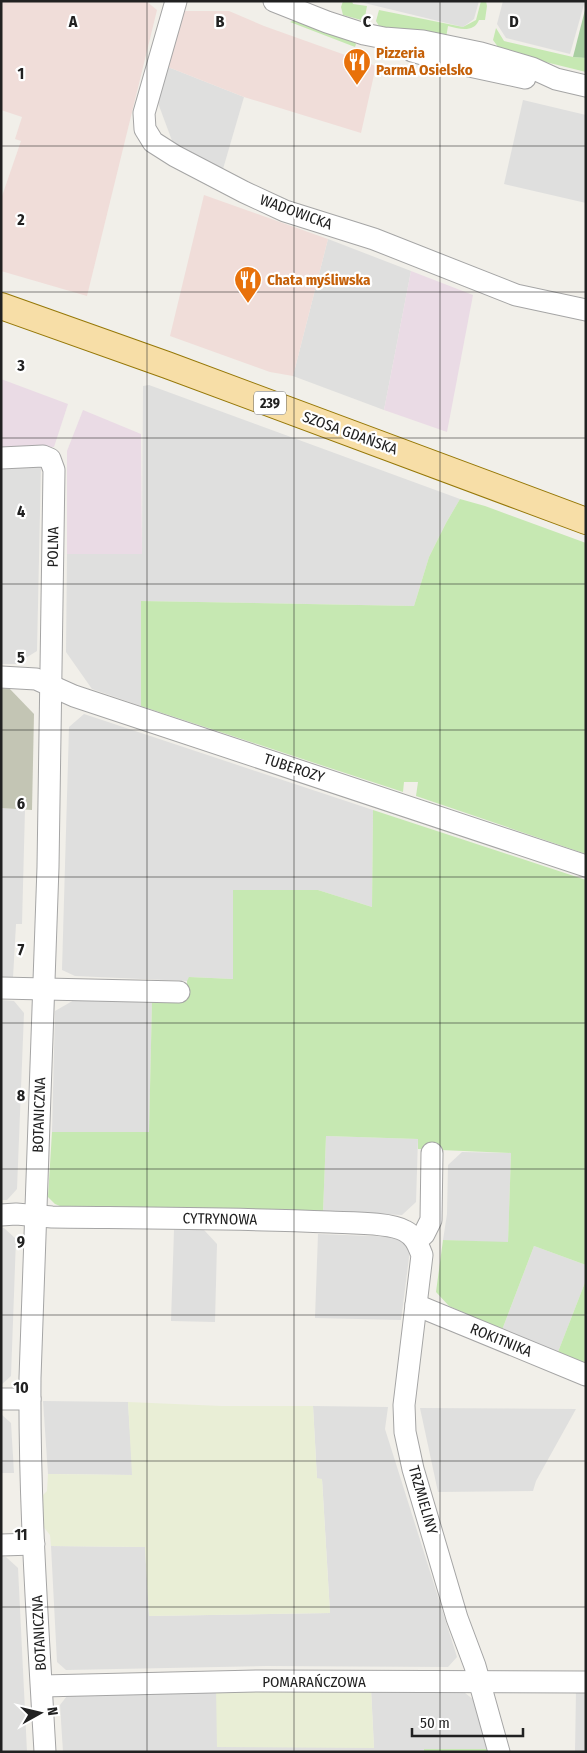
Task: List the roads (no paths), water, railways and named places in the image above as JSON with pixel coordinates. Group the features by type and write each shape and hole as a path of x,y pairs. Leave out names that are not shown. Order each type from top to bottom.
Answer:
{"main road":[{"name":"SZOSA GDAŃSKA","path":"1,306 176,368 586,521"}],"street":[{"name":"WADOWICKA","path":"176,1 144,113 145,130 153,142 175,156 244,192 286,211 374,239 516,295 586,310"},
{"path":"274,1 327,22 384,38 420,54 530,79 556,79 586,86"},
{"name":"POLNA","path":"1,458 42,456 50,459 53,466 52,686"},
{"name":"TUBEROZY","path":"1,677 36,679 74,696 586,866"},
{"name":"BOTANICZNA","path":"45,1752 34,1544 30,1399 52,686"},
{"path":"1,988 179,992"},
{"path":"410,1235 424,1234 431,1220 432,1153"},
{"name":"CYTRYNOWA","path":"1,1215 296,1221 389,1226 410,1235"},
{"name":"TRZMIELINY","path":"410,1235 422,1255 404,1405 405,1432 457,1618 479,1681 499,1752"},
{"name":"ROKITNIKA","path":"416,1305 586,1375"},
{"path":"1,1399 30,1399"},
{"path":"1,1545 34,1544"},
{"name":"POMARAŃCZOWA","path":"42,1686 259,1681 586,1682"}],"place":[{"name":"Pizzeria ParmA Osielsko","path":"357,86"},
{"name":"Chata myśliwska","path":"248,304"}]}
